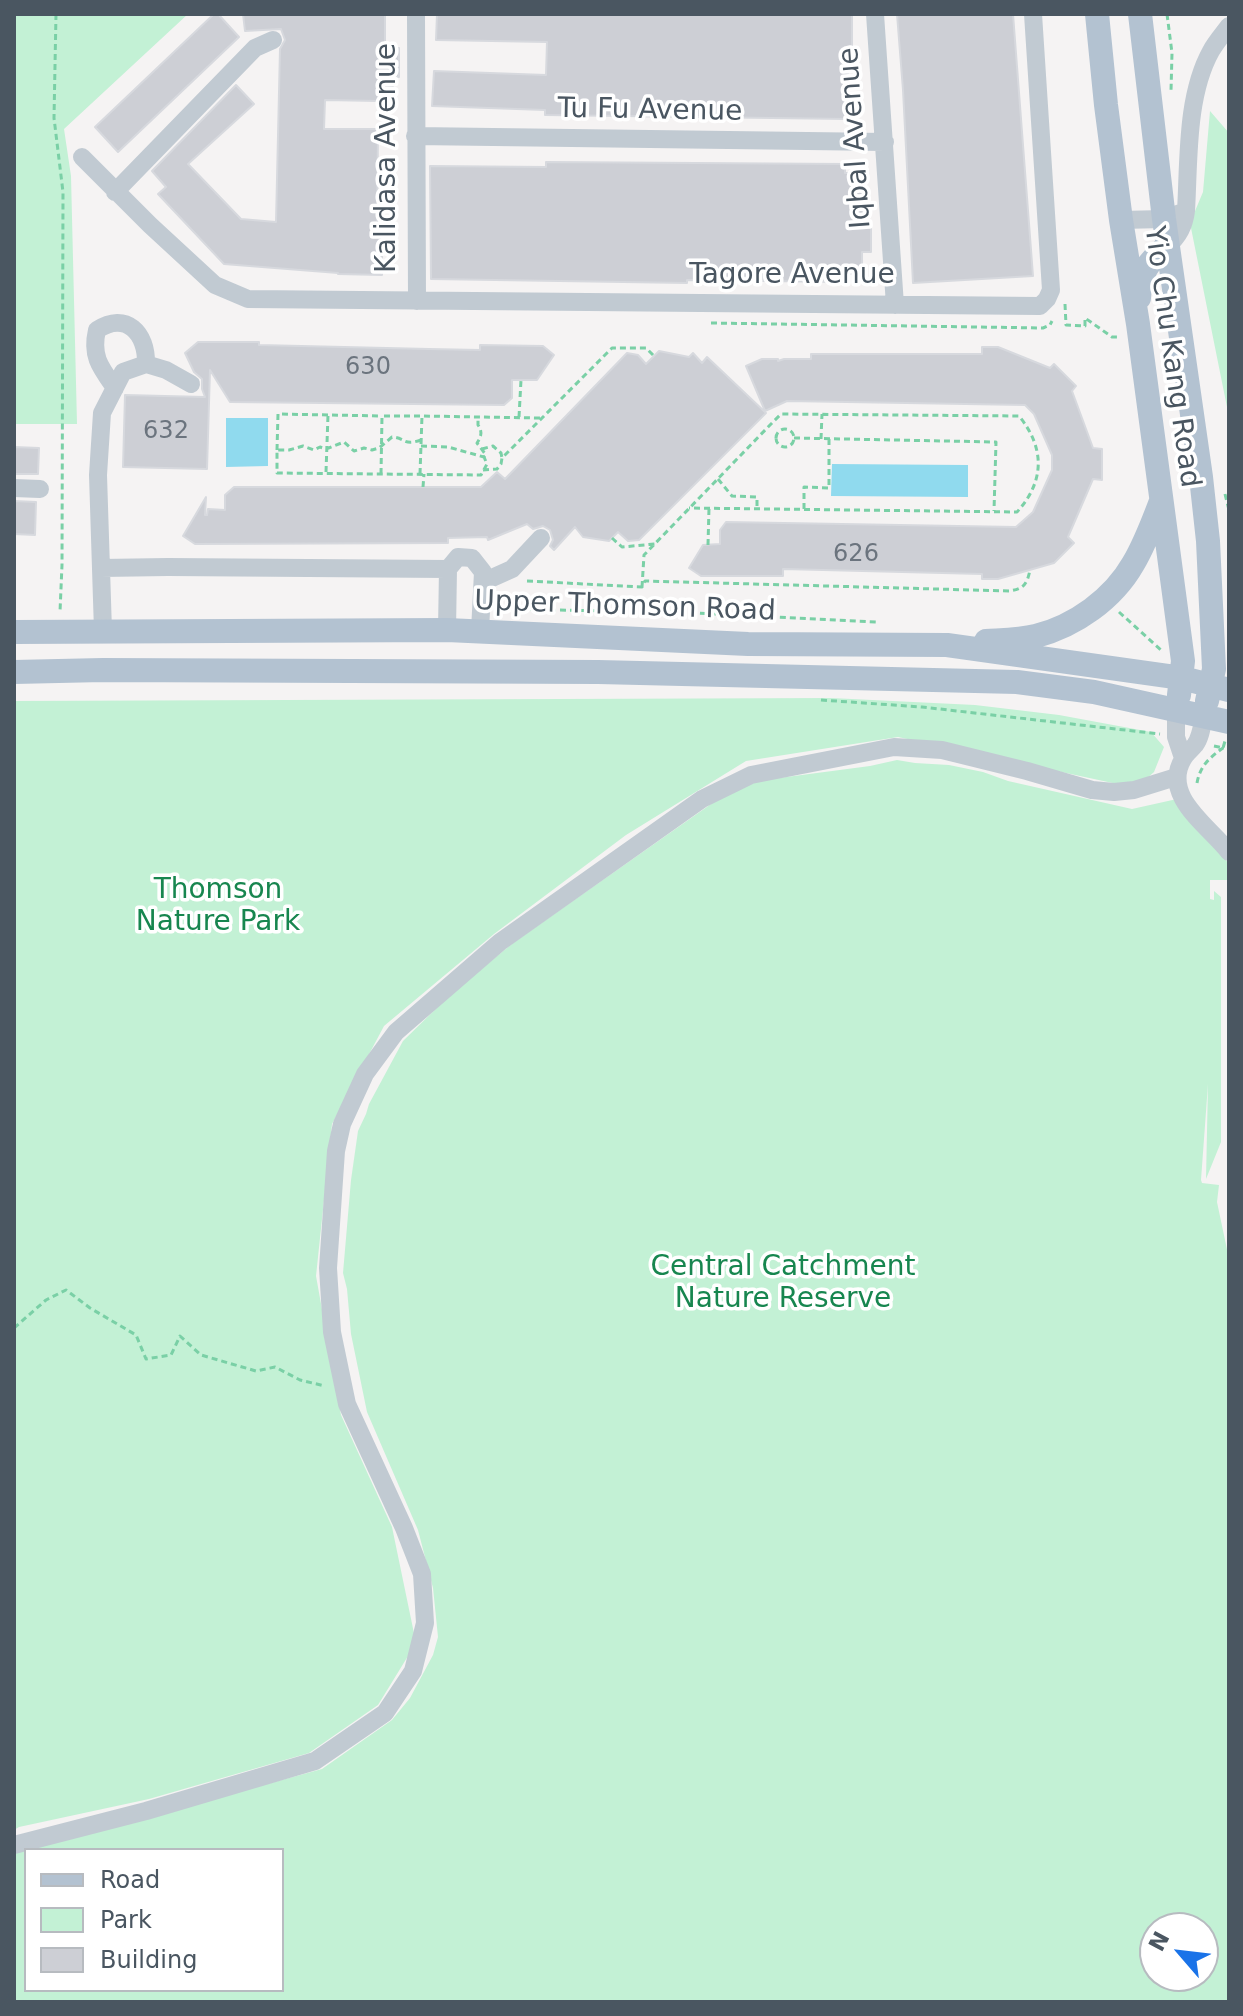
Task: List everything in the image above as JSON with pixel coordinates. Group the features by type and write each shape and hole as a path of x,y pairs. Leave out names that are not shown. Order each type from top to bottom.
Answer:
{"main road":[{"name":"Yio Chu Kang Road","path":"1097,14 1121,220 1130,331 1161,499 1183,661 1176,668 1176,709"},
{"name":"Yio Chu Kang Road","path":"1140,14 1175,215 1168,246 1208,541 1214,669 1220,688 1204,715"},
{"path":"1130,331 1146,266 1168,246"},
{"path":"947,645 1033,637 1065,626 1086,614 1105,598 1132,566 1161,499"},
{"path":"1208,541 1229,573"},
{"name":"Upper Thomson Road","path":"14,632 447,630 482,620 748,644 947,645 1176,668 1220,688"},
{"path":"14,672 476,671 1017,682 1094,692 1229,722"}],"street":[{"name":"Kalidasa Avenue","path":"416,14 417,301"},
{"name":"Iqbal Avenue","path":"875,14 895,305"},
{"path":"1033,14 1051,290"},
{"name":"Yio Chu Kang Road","path":"1175,215 1198,86 1212,49 1229,26"},
{"path":"82,157 115,192 255,48 273,40"},
{"name":"Tu Fu Avenue","path":"415,136 885,142"},
{"name":"Tagore Avenue","path":"115,192 215,285 248,299 1040,306 1051,290"},
{"path":"1121,220 1175,215"},
{"path":"115,388 99,366 94,352 97,330 115,323 136,330 147,349 146,364"},
{"path":"103,631 98,475 102,413 123,372 146,364 166,370 191,384"},
{"path":"14,488 40,489"},
{"path":"489,576 512,569 541,538"},
{"path":"447,630 448,569 458,557 472,558 489,576"},
{"path":"101,568 448,569"},
{"path":"482,620 489,576"},
{"path":"1176,709 1176,737 1183,758"},
{"path":"1204,715 1198,742 1183,758 1176,777 1180,795 1186,804 1229,852"},
{"path":"14,1845 146,1811 315,1761 385,1713 413,1671 425,1623 422,1574 347,1404 332,1332 328,1268 336,1151 342,1124 365,1074 396,1032 500,942 702,799 751,775 894,747 942,750 1092,790 1134,790 1176,777"}],"path":[{"path":"56,14 54,118 63,192 60,616"},
{"path":"1051,290 1065,290 1066,325 1085,326 1085,318 1112,337 1130,331"},
{"path":"502,458 612,348 646,348 654,356"},
{"path":"519,417 521,380"},
{"path":"478,417 481,434 477,443 486,455 487,464 481,475 277,473 278,414 519,417 543,418"},
{"path":"642,587 644,555 689,508 781,414 1019,416 1036,443 1039,461 1029,499 1017,512 689,508"},
{"path":"821,439 822,414"},
{"path":"326,473 328,415"},
{"path":"381,474 382,416"},
{"path":"422,416 423,487"},
{"path":"770,425 777,432"},
{"path":"777,432 788,429 794,438"},
{"path":"777,432 776,441 783,447 789,446 794,438"},
{"path":"277,450 303,446 314,450 320,447 326,449 340,442 354,451 364,448 372,450 392,437 411,443 421,440"},
{"path":"794,438 996,442 994,511"},
{"path":"804,509 804,487 829,488 829,439"},
{"path":"421,446 448,447 484,457"},
{"path":"482,449 493,446 502,458 497,469 483,470"},
{"path":"718,479 732,496 757,497 757,509"},
{"path":"708,545 709,508"},
{"path":"612,538 622,547 655,544"},
{"path":"642,587 645,581 1009,591 1019,590 1028,581 1030,570"},
{"path":"489,576 642,587"},
{"path":"1117,609 1176,668"},
{"path":"482,620 673,612 880,623"},
{"path":"816,699 922,707 1176,737"},
{"path":"1196,786 1199,772 1206,761 1223,748 1229,750"},
{"path":"14,1328 46,1300 66,1290 136,1335 146,1359 171,1355 180,1336 201,1355 256,1371 275,1367 300,1380 345,1391"}],"green space":[{"path":"14,14 188,14 64,129 71,176 77,424 14,424"},
{"path":"1210,111 1229,133 1229,417 1190,223 1203,192"},
{"name":"Thomson Nature Park","path":"831,698 975,705 1059,715 1151,732 1164,747 1154,772 1136,788 898,737 746,761 626,835 494,934 384,1026 332,1124 316,1276 341,1415 392,1527 416,1643 378,1705 309,1753 149,1799 14,1830 14,701"},
{"name":"Central Catchment Nature Reserve","path":"897,760 983,772 1008,781 1132,809 1177,799 1229,864 1229,880 1210,880 1210,899 1214,900 1214,891 1221,897 1221,1142 1206,1179 1208,1084 1201,1180 1202,1183 1219,1185 1217,1202 1229,1259 1229,2002 14,2002 14,1855 24,1850 24,1992 284,1992 284,1848 33,1848 322,1769 392,1720 410,1698 433,1655 438,1637 433,1588 418,1530 367,1412 351,1334 343,1273 351,1180 358,1131 403,1041 453,992 513,943 741,783"}],"water":[{"path":"226,418 268,418 268,466 226,467"},
{"path":"832,464 968,465 968,497 831,496"}],"building":[{"path":"214,14 218,14 239,37 118,152 95,127"},
{"path":"243,14 385,14 385,48 399,48 399,77 393,77 393,86 379,85 378,101 325,100 324,129 378,129 377,237 382,237 382,275 224,264 158,194 166,187 152,171 236,85 254,104 188,164 241,219 276,222 280,49 285,40 281,29 245,31"},
{"path":"437,14 852,14 847,119 545,115 545,110 432,106 434,71 546,75 547,42 436,40"},
{"path":"897,14 1013,14 1033,276 913,283"},
{"path":"546,162 845,164 845,173 864,173 864,223 871,223 871,252 862,252 862,274 842,274 842,282 431,279 430,166 546,167"},
{"path":"198,342 480,350 480,345 543,346 554,355 537,380 512,380 512,398 504,405 230,402 210,370 207,469 123,467 125,395 205,397 202,379 194,372 185,353"},
{"path":"982,347 998,347 1050,368 1054,364 1076,386 1072,391 1093,448 1102,449 1102,480 1093,479 1068,537 1074,543 1054,563 998,579 982,579 982,574 783,569 783,576 701,576 689,568 703,545 720,544 720,530 726,522 1016,527 1033,512 1052,470 1052,455 1034,414 1025,405 787,401 765,411 746,366 762,359 811,359 811,354 982,354"},
{"path":"659,351 689,357 693,353 702,363 707,357 766,413 639,540 628,541 618,532 609,541 583,537 575,527 554,550 550,546 553,540 550,530 543,526 533,529 527,524 488,540 487,537 448,538 448,543 195,544 183,536 206,497 205,515 208,509 225,510 225,495 234,487 481,487 497,472 505,479 627,353 638,355 646,364"},
{"path":"14,447 39,448 38,474 14,474"},
{"path":"14,501 36,502 35,535 14,534"}]}
